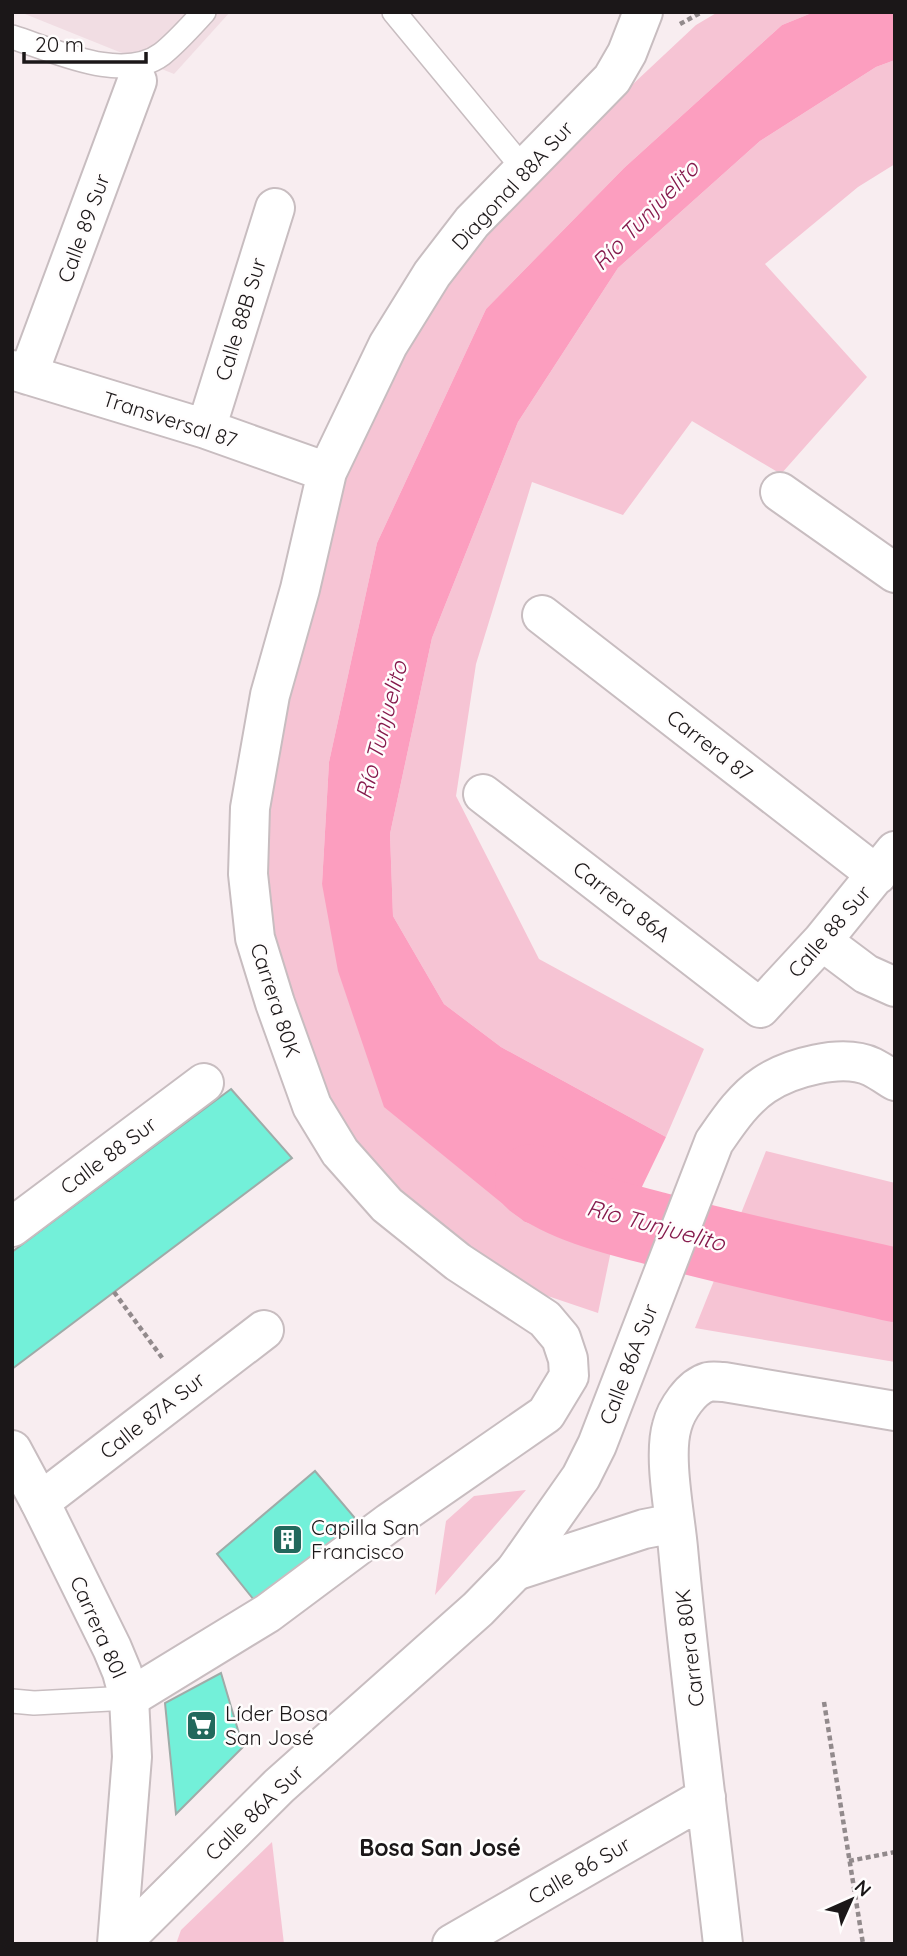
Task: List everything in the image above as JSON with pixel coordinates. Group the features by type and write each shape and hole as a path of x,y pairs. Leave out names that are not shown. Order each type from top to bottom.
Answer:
{"street":[{"name":"Diagonal 88A Sur","path":"327,472 388,345 432,274 472,222 612,79 627,53 643,12"},
{"name":"Calle 89 Sur","path":"20,373 137,81"},
{"name":"Calle 88B Sur","path":"206,429 275,208"},
{"name":"Transversal 87","path":"20,373 206,429 327,472"},
{"name":"Carrera 80K","path":"129,1698 268,1613 390,1522 546,1414 569,1376 568,1359 561,1338 545,1320 458,1262 387,1205 340,1152 312,1106 275,1003 256,938 248,874 250,808 270,695 300,589 327,472"},
{"path":"780,492 895,573"},
{"name":"Carrera 87","path":"542,615 886,863"},
{"name":"Carrera 86A","path":"483,794 761,1008"},
{"name":"Calle 88 Sur","path":"761,1008 822,941 886,863"},
{"path":"822,941 866,974 895,987"},
{"name":"Calle 86A Sur","path":"118,1944 279,1786 478,1609 515,1571 581,1477 597,1445 714,1142 734,1114 762,1086 790,1070 849,1061 870,1066 895,1081"},
{"name":"Calle 88 Sur","path":"12,1227 204,1083"},
{"name":"Calle 87A Sur","path":"40,1502 264,1330"},
{"name":"Carrera 80K","path":"723,1944 689,1663 669,1468 671,1426 682,1404 693,1391 706,1382 724,1382 895,1411"},
{"name":"Carrera 80I","path":"12,1450 112,1648 129,1698 132,1757 118,1944"},
{"name":"Calle 86A Sur","path":"515,1571 633,1532 675,1523"},
{"name":"Calle 86 Sur","path":"452,1944 706,1797"}],"lane":[{"path":"12,37 97,64 130,66 161,55 204,12"},
{"path":"394,12 523,168"},
{"path":"12,1701 34,1703 129,1698"}],"path":[{"path":"114,1292 186,1389"},
{"path":"824,1702 863,1944"},
{"path":"849,1861 895,1852"}],"shaded area":[{"path":"20,12 230,12 174,74"},
{"path":"718,12 814,12 782,25 624,168 486,309 377,543 329,762 322,884 525,1222 611,1251 598,1313 524,1288 456,1255 344,1147 279,1005 253,806 339,497 367,416 448,280 633,84 696,25"},
{"path":"895,60 895,164 858,187 765,264 867,377 781,474 692,421 623,515 532,482 476,664 456,796 539,959 704,1049 666,1137 501,1047 444,1004 393,916 390,834 432,638 518,422 618,268 760,141 876,67"},
{"path":"766,1151 895,1183 895,1362 695,1328"},
{"path":"526,1490 435,1595 446,1521 474,1496"},
{"path":"272,1842 284,1944 176,1944 181,1930"}],"water":[{"path":"814,12 895,12 895,60 876,67 760,141 618,268 518,422 432,638 390,834 393,916 444,1004 501,1047 666,1137 611,1251 525,1222 384,1107 338,971 322,884 329,762 377,543 486,309 624,168 782,25"}],"building":[{"path":"231,1089 292,1158 12,1369 12,1252"},
{"name":"Capilla San Francisco","path":"315,1471 360,1524 258,1605 217,1554"},
{"name":"Líder Bosa San José","path":"221,1673 243,1747 176,1814 165,1703"}],"waterway":[{"name":"Río Tunjuelito","path":"532,1181 561,1198 611,1217 895,1285"}],"place":[{"name":"Capilla San Francisco","path":"288,1539"},
{"name":"Líder Bosa San José","path":"202,1725"}],"district":[{"name":"Bosa San José","path":"440,1847"}]}
